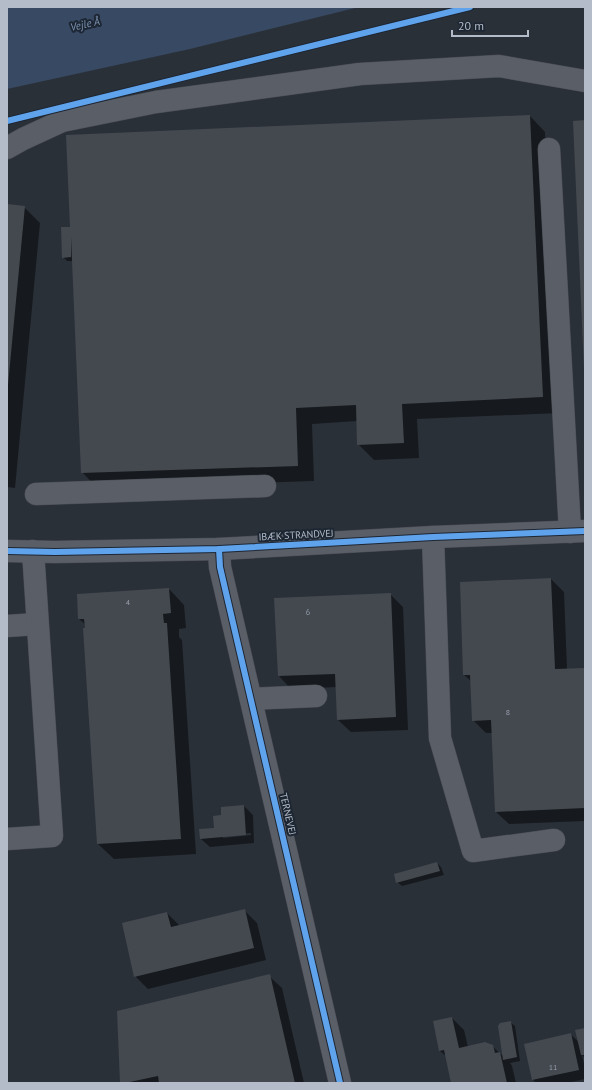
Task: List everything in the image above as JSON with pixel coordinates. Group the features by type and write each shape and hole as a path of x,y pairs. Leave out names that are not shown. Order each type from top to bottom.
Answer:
{"street":[{"path":"7,148 62,121 156,102 360,74 499,66 585,82"},
{"path":"549,149 578,531"},
{"path":"36,494 265,486"},
{"name":"IBÆK STRANDVEJ","path":"7,551 32,552 220,549 578,531"},
{"path":"433,538 440,738 473,851 554,840"},
{"name":"TERNEVEJ","path":"220,549 220,567 340,1083"},
{"path":"7,839 52,836 32,552"},
{"path":"7,626 38,624"},
{"path":"250,699 316,696"}],"water":[{"name":"Vejle Å","path":"7,7 359,7 190,49 7,89"}],"building":[{"path":"530,115 543,397 402,404 404,443 357,445 356,405 296,408 298,466 81,473 71,237 71,257 62,258 61,227 70,227 66,135"},
{"path":"585,120 585,369 584,369 573,121"},
{"path":"7,204 25,206 8,385 7,385"},
{"path":"551,578 555,669 584,668 585,808 495,812 491,720 472,721 470,675 463,675 460,582"},
{"path":"169,588 171,613 163,614 164,623 167,623 181,839 97,844 83,628 85,628 84,619 78,619 77,594"},
{"path":"391,593 396,717 337,720 335,674 278,676 274,598"},
{"path":"244,805 246,835 200,839 199,829 214,828 213,816 221,815 221,807"},
{"path":"437,862 440,871 396,883 394,874"},
{"path":"245,909 254,948 134,977 122,923 167,912 171,927"},
{"path":"270,974 295,1083 159,1083 158,1076 120,1083 117,1011"},
{"path":"452,1017 459,1048 485,1042 493,1045 495,1053 500,1052 507,1083 451,1083 444,1050 439,1051 433,1021"},
{"path":"511,1021 517,1057 503,1060 498,1026 500,1023"},
{"path":"585,1028 585,1055 581,1055 575,1030"},
{"path":"571,1033 579,1070 532,1080 524,1044"}],"cycle path":[{"path":"7,121 470,7"},
{"path":"7,551 55,552 219,549 433,537 585,531"},
{"path":"219,549 220,567 340,1083"}]}
